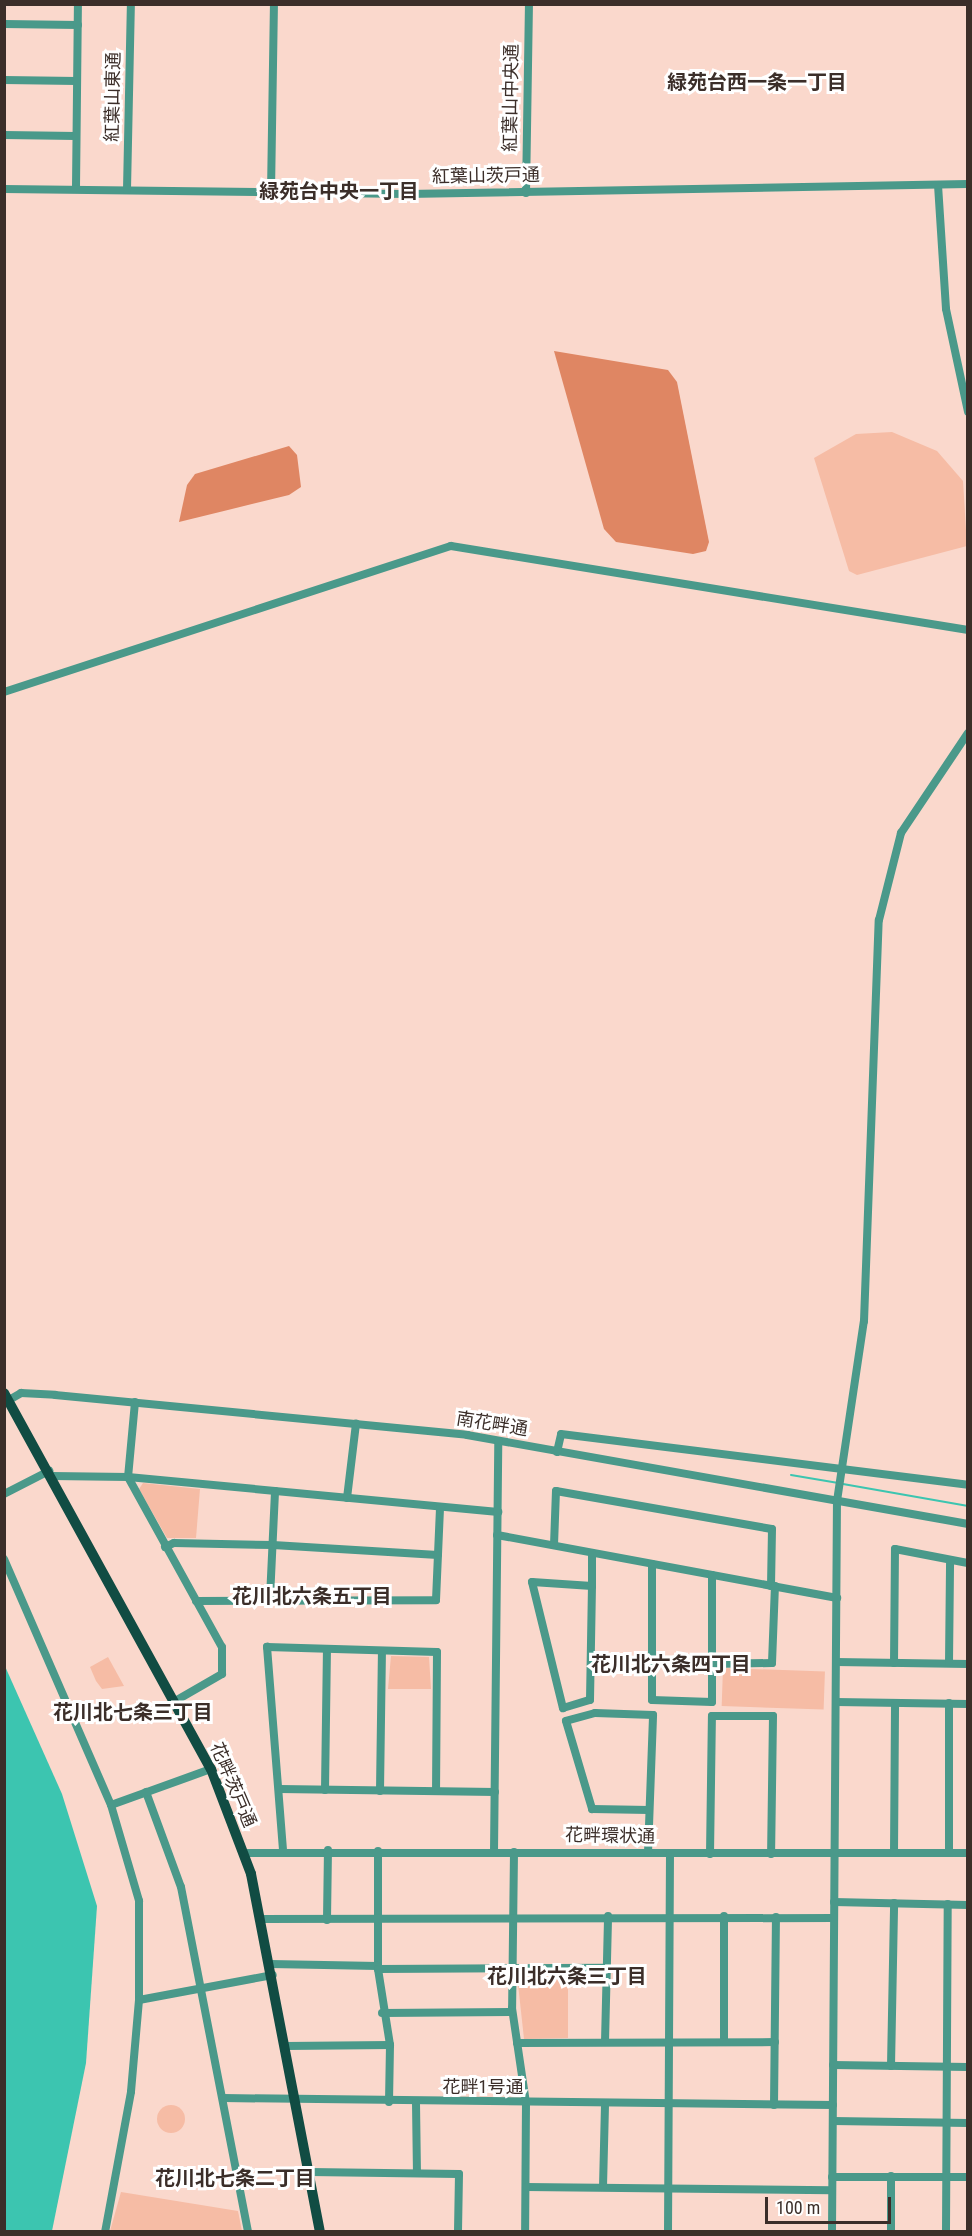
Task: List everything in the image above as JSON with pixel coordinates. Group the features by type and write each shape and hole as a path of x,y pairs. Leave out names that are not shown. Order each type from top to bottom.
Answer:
{"main road":[{"name":"花畔茨戸通","path":"7,1396 211,1769 243,1853 272,1970 320,2232"}],"street":[{"path":"76,188 78,4"},
{"name":"紅葉山東通","path":"127,190 131,4"},
{"path":"271,192 274,4"},
{"name":"紅葉山中央通","path":"526,193 529,4"},
{"path":"4,24 78,25"},
{"path":"4,80 77,81"},
{"path":"4,135 76,136"},
{"name":"紅葉山茨戸通","path":"4,189 526,193 968,184"},
{"path":"938,185 946,309 968,412"},
{"path":"4,692 451,546 968,630"},
{"path":"832,2232 838,1497 864,1321 882,891 901,833 968,733"},
{"name":"南花畔通","path":"7,1396 21,1393 135,1402 498,1441 838,1497 968,1524"},
{"path":"135,1402 128,1477 165,1548 222,1647 222,1674 175,1701"},
{"path":"347,1498 356,1424"},
{"path":"558,1452 561,1434 843,1474 968,1485"},
{"path":"494,1852 498,1441"},
{"path":"4,1494 51,1474 128,1477 498,1512"},
{"path":"270,1598 275,1491"},
{"path":"554,1545 556,1491 772,1529 772,1663 712,1664"},
{"path":"196,1601 270,1598 436,1600 440,1507"},
{"path":"497,1535 837,1598"},
{"path":"165,1548 174,1543 273,1545 438,1555"},
{"path":"894,1663 895,1549 968,1563"},
{"path":"592,1552 592,1586 590,1700 563,1708 532,1582 592,1586"},
{"path":"4,1559 111,1805 139,1900 139,2000 131,2092 105,2232"},
{"path":"949,1664 950,1560"},
{"path":"652,1563 652,1700 712,1702 712,1575"},
{"path":"283,1850 280,1789 267,1647 327,1651 437,1652 436,1791"},
{"path":"325,1790 327,1651"},
{"path":"380,1791 382,1651"},
{"path":"836,1662 968,1664"},
{"path":"836,1702 968,1704"},
{"path":"894,1853 895,1703"},
{"path":"949,1703 950,1853"},
{"path":"648,1853 652,1715 595,1713 566,1721 592,1809 649,1810"},
{"path":"710,1854 712,1716 773,1716 771,1854"},
{"path":"111,1805 211,1769"},
{"path":"280,1789 495,1792"},
{"path":"146,1792 175,1864 197,1989 223,2098 248,2232"},
{"name":"花畔環状通","path":"243,1853 283,1850 670,1853 668,2232"},
{"path":"327,1920 328,1850"},
{"path":"378,1851 378,1968 382,2013 390,2045 389,2103"},
{"path":"514,1852 512,2012 526,2103 525,2232"},
{"path":"670,1853 968,1853"},
{"path":"834,1902 968,1905"},
{"path":"891,2066 894,1903"},
{"path":"946,2232 948,1904"},
{"path":"261,1919 378,1921 670,1915 834,1918"},
{"path":"605,2042 608,1916"},
{"path":"724,1916 724,2042"},
{"path":"774,2105 776,1917"},
{"path":"139,2000 197,1989 272,1970 607,1968"},
{"path":"382,2013 512,2012"},
{"path":"517,2043 775,2042"},
{"path":"286,2046 390,2045"},
{"path":"833,2065 968,2067"},
{"name":"花畔1号通","path":"223,2098 297,2102 833,2105"},
{"path":"416,2103 417,2173"},
{"path":"603,2187 605,2104"},
{"path":"833,2121 968,2122"},
{"path":"310,2172 459,2174 458,2232"},
{"path":"891,2176 891,2232"},
{"path":"832,2177 968,2176"},
{"path":"525,2187 832,2190"}],"shaded area":[{"path":"554,351 668,370 677,382 709,542 706,551 693,554 616,542 604,529"},
{"path":"892,432 937,451 963,481 967,546 857,575 849,571 814,458 856,434"},
{"path":"289,446 297,455 301,487 289,495 179,522 187,485 195,474"},
{"path":"143,1483 200,1489 196,1538 167,1538 139,1489"},
{"path":"391,1656 429,1657 431,1689 388,1689"},
{"path":"108,1657 124,1686 102,1689 96,1681 90,1667"},
{"path":"723,1668 825,1672 824,1710 722,1706"},
{"path":"568,1973 568,2038 524,2039 517,1975"},
{"path":"171,2105 181,2109 185,2119 181,2129 171,2133 161,2129 157,2119 161,2109"},
{"path":"121,2192 238,2211 242,2231 110,2231"}],"water":[{"path":"4,1664 62,1794 97,1906 86,2063 52,2231 5,2231"}],"waterway":[{"path":"791,1475 838,1483"},
{"path":"843,1484 968,1506"}],"district":[{"name":"緑苑台西一条一丁目","path":"757,82"},
{"name":"緑苑台中央一丁目","path":"339,191"},
{"name":"花川北六条五丁目","path":"312,1596"},
{"name":"花川北六条四丁目","path":"671,1664"},
{"name":"花川北七条三丁目","path":"133,1712"},
{"name":"花川北六条三丁目","path":"567,1976"},
{"name":"花川北七条二丁目","path":"235,2178"}]}
